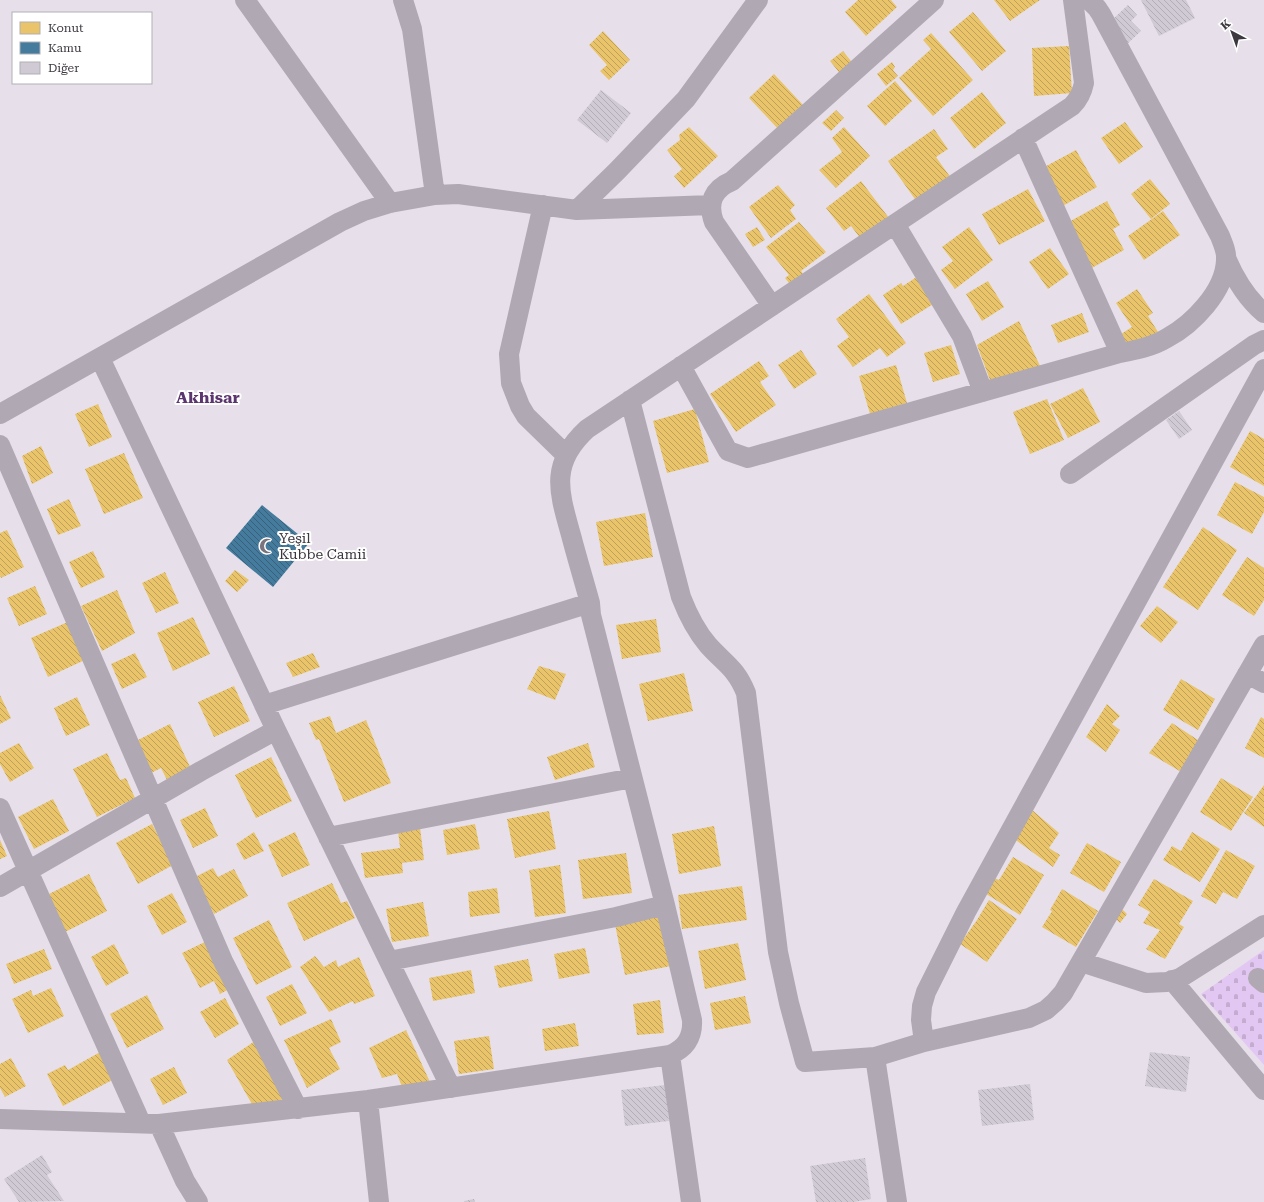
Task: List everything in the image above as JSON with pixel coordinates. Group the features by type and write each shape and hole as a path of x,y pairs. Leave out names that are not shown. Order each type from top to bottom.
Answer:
{"street":[{"path":"245,0 390,203"},
{"path":"403,0 412,29 435,195"},
{"path":"577,210 617,171 686,98 758,0"},
{"path":"772,306 714,222 711,210 713,197 718,190 732,181 934,0"},
{"path":"0,1119 150,1123 298,1109 670,1055 684,1047 693,1027 692,1020 665,905 591,615 590,603 562,502 560,490 561,472 566,455 587,429 1072,106 1078,100 1084,83 1073,0"},
{"path":"681,366 728,451 748,458 1120,353 1152,346 1166,339 1192,320 1212,297 1219,284 1225,270 1226,258 1224,247 1220,236 1101,14 1089,0"},
{"path":"1023,138 1120,353"},
{"path":"0,414 340,222 364,211 390,203 435,195 458,194 577,210 711,205"},
{"path":"543,206 509,354 509,369 515,395 526,416 566,455"},
{"path":"896,224 962,336 983,392"},
{"path":"1226,258 1240,285 1249,298 1264,313"},
{"path":"1070,474 1254,345 1264,340"},
{"path":"100,358 276,730 451,1088"},
{"path":"924,1042 921,1020 922,1006 926,992 935,972 966,912 1264,369"},
{"path":"630,400 681,597 686,611 700,635 737,674 746,693 778,952 789,1003 805,1062 875,1057 924,1042 1036,1015 1046,1010 1055,1002 1063,993 1256,679 1264,644"},
{"path":"0,446 223,961 298,1109"},
{"path":"264,705 590,603"},
{"path":"0,887 153,798 276,730"},
{"path":"328,837 632,778"},
{"path":"0,808 27,871 150,1123 198,1202"},
{"path":"390,961 616,917 665,905"},
{"path":"1081,962 1146,984 1156,984 1180,978 1264,925"},
{"path":"1172,980 1264,1090"},
{"path":"670,1055 691,1202"},
{"path":"875,1057 897,1202"},
{"path":"368,1100 379,1202"}],"green space":[{"path":"1264,950 1264,1065 1201,994"}],"building: Konut":[{"path":"858,0 891,0 897,7 866,36 845,12"},
{"path":"994,0 1040,0 1010,21"},
{"path":"973,12 1006,51 982,71 949,32"},
{"path":"603,31 630,60 609,80 600,71 607,65 589,45"},
{"path":"931,33 973,80 933,116 899,78 931,49 923,40"},
{"path":"1069,46 1072,93 1034,96 1032,48"},
{"path":"843,51 855,66 842,76 830,61"},
{"path":"892,62 895,67 893,70 898,76 886,86 877,74"},
{"path":"774,74 804,106 779,130 749,98"},
{"path":"895,81 912,101 885,126 867,106"},
{"path":"982,92 1006,123 974,149 950,118"},
{"path":"836,110 844,118 831,131 822,123"},
{"path":"1125,122 1143,147 1119,164 1101,138"},
{"path":"689,127 718,156 684,188 674,176 682,169 667,150 680,140 679,135"},
{"path":"844,127 870,156 836,188 819,170 842,152 832,138"},
{"path":"934,129 948,149 936,157 951,178 917,202 888,161"},
{"path":"1076,150 1097,187 1059,208 1039,170"},
{"path":"1150,179 1170,204 1151,219 1131,194"},
{"path":"861,181 889,218 861,239 851,226 844,231 826,208"},
{"path":"778,185 795,205 790,210 796,219 771,238 749,207"},
{"path":"1028,189 1045,221 999,245 982,214"},
{"path":"1107,201 1120,225 1113,229 1124,250 1090,269 1065,224"},
{"path":"1163,211 1180,235 1144,260 1128,236"},
{"path":"799,222 826,252 801,271 807,279 792,287 785,278 789,275 766,247"},
{"path":"757,227 765,240 753,247 745,234"},
{"path":"969,227 993,260 955,289 941,270 953,261 942,247"},
{"path":"1050,248 1069,274 1048,289 1029,262"},
{"path":"918,276 935,303 901,324 883,295 901,283 903,286"},
{"path":"988,281 1004,307 982,321 966,294"},
{"path":"1137,289 1153,313 1148,316 1158,332 1128,352 1118,336 1132,327 1116,303"},
{"path":"869,294 906,343 887,357 880,348 853,367 837,346 849,337 836,319"},
{"path":"1082,313 1089,332 1058,343 1051,325"},
{"path":"1019,321 1041,368 990,380 977,345"},
{"path":"951,345 960,374 933,382 924,353"},
{"path":"801,350 817,374 794,389 778,365"},
{"path":"759,361 769,376 760,382 776,405 736,432 710,394"},
{"path":"896,365 907,403 870,414 859,376"},
{"path":"1083,388 1100,422 1068,438 1050,404"},
{"path":"1047,399 1064,440 1030,454 1013,412"},
{"path":"98,404 112,437 89,447 75,414"},
{"path":"695,409 709,462 667,473 653,421"},
{"path":"1250,431 1264,439 1264,486 1230,467"},
{"path":"41,446 53,473 32,484 22,456"},
{"path":"124,453 143,498 104,514 85,469"},
{"path":"1235,482 1264,497 1264,512 1252,534 1217,515"},
{"path":"69,499 81,526 58,535 47,509"},
{"path":"645,513 653,557 604,566 596,522"},
{"path":"1203,527 1237,550 1198,610 1163,587"},
{"path":"7,530 24,567 1,578 0,533"},
{"path":"93,551 105,577 81,588 69,562"},
{"path":"1247,557 1264,568 1264,600 1254,616 1222,595"},
{"path":"235,570 249,580 237,592 225,581"},
{"path":"165,572 179,603 156,613 142,583"},
{"path":"35,586 47,614 19,626 7,598"},
{"path":"117,590 135,633 102,651 81,606"},
{"path":"1157,606 1178,622 1161,643 1140,626"},
{"path":"193,617 210,654 173,671 157,633"},
{"path":"656,619 661,652 622,659 616,625"},
{"path":"70,621 87,659 48,677 31,638"},
{"path":"135,653 147,677 122,689 111,664"},
{"path":"313,653 320,667 293,677 286,663"},
{"path":"539,666 566,674 555,700 527,689"},
{"path":"684,673 693,711 648,721 639,684"},
{"path":"1181,679 1215,699 1198,730 1163,710"},
{"path":"234,686 250,721 214,737 198,702"},
{"path":"0,695 11,718 0,724"},
{"path":"77,697 90,725 66,736 54,708"},
{"path":"1107,704 1120,716 1112,724 1120,730 1106,752 1086,737"},
{"path":"330,716 336,733 366,720 391,783 344,802 319,739 316,740 309,723"},
{"path":"1261,717 1264,719 1264,758 1245,748"},
{"path":"1172,723 1201,742 1183,773 1149,753"},
{"path":"170,724 191,769 167,780 161,768 151,773 136,741"},
{"path":"19,743 34,768 10,782 0,764 0,753"},
{"path":"588,743 595,767 555,780 547,757"},
{"path":"107,753 120,780 126,778 135,798 97,817 73,769"},
{"path":"271,757 292,801 256,818 235,775"},
{"path":"1221,778 1253,797 1231,831 1200,812"},
{"path":"1264,785 1264,827 1244,813"},
{"path":"53,799 69,831 34,849 18,817"},
{"path":"205,808 218,836 193,848 180,820"},
{"path":"1031,809 1059,833 1049,848 1060,855 1053,867 1013,838"},
{"path":"549,811 556,849 515,858 507,819"},
{"path":"152,824 173,865 138,884 116,843"},
{"path":"475,824 480,849 447,855 443,830"},
{"path":"714,826 721,866 679,874 672,834"},
{"path":"420,827 424,860 402,863 403,873 365,878 361,853 400,848 398,830"},
{"path":"254,832 264,851 244,860 236,844"},
{"path":"295,832 310,865 282,877 268,845"},
{"path":"1192,832 1220,849 1200,882 1163,860 1172,846 1181,851"},
{"path":"0,840 7,856 0,859"},
{"path":"1087,843 1121,862 1104,892 1070,873"},
{"path":"1226,850 1255,866 1237,899 1223,892 1216,904 1201,896"},
{"path":"626,853 632,893 583,899 578,860"},
{"path":"1013,857 1044,875 1020,915 983,892 992,877 999,880"},
{"path":"560,865 566,913 535,917 529,870"},
{"path":"213,868 218,877 234,869 248,896 214,914 195,877"},
{"path":"89,874 107,911 65,932 47,895"},
{"path":"1154,879 1193,901 1179,924 1184,927 1165,959 1146,949 1160,930 1143,923 1150,912 1138,905"},
{"path":"332,883 341,903 347,901 355,918 304,941 287,903"},
{"path":"742,886 747,920 682,929 678,895"},
{"path":"497,888 500,913 470,917 468,892"},
{"path":"1062,889 1098,911 1076,947 1042,927 1052,911 1050,910"},
{"path":"172,893 187,922 162,935 147,906"},
{"path":"989,900 1017,919 987,962 960,944"},
{"path":"423,902 429,936 392,942 386,909"},
{"path":"1122,909 1127,914 1120,923 1114,917"},
{"path":"661,915 671,966 625,975 615,924"},
{"path":"269,920 292,967 256,985 233,938"},
{"path":"209,940 233,987 220,994 214,981 200,988 182,953"},
{"path":"738,943 746,980 705,989 698,951"},
{"path":"114,944 129,973 106,986 91,957"},
{"path":"585,948 590,973 559,979 554,954"},
{"path":"44,949 52,969 14,984 6,964"},
{"path":"315,956 324,967 336,960 338,967 359,957 375,996 354,1004 353,1001 329,1012 300,967"},
{"path":"528,959 533,981 499,988 494,966"},
{"path":"471,970 475,993 433,1001 429,978"},
{"path":"292,984 307,1013 280,1026 266,997"},
{"path":"51,988 64,1016 28,1033 12,999 31,990 33,996"},
{"path":"147,995 164,1029 127,1048 110,1014"},
{"path":"745,996 751,1023 715,1030 710,1003"},
{"path":"225,998 239,1024 215,1038 200,1012"},
{"path":"660,1000 664,1033 637,1035 633,1004"},
{"path":"331,1019 341,1042 329,1048 340,1069 307,1088 284,1040"},
{"path":"575,1023 579,1046 545,1051 542,1029"},
{"path":"406,1030 430,1082 402,1087 397,1074 382,1078 369,1048"},
{"path":"489,1036 494,1069 459,1074 454,1041"},
{"path":"258,1039 287,1097 279,1101 253,1106 227,1060"},
{"path":"102,1051 116,1078 63,1106 47,1074 65,1065 68,1070"},
{"path":"11,1058 26,1086 5,1097 0,1088 0,1064"},
{"path":"174,1067 187,1093 163,1105 150,1079"}],"building: Kamu":[{"name":"Yeşil Kubbe Camii","path":"262,505 309,543 273,587 226,548"}],"building: Diğer":[{"path":"1141,0 1186,0 1195,18 1159,36"},
{"path":"1128,5 1137,15 1131,21 1141,31 1125,46 1111,21"},
{"path":"601,90 631,113 607,143 577,120"},
{"path":"1179,411 1192,430 1179,439 1166,420"},
{"path":"1150,1052 1190,1057 1186,1092 1145,1086"},
{"path":"1030,1084 1034,1120 982,1126 978,1090"},
{"path":"665,1085 669,1121 625,1126 621,1090"},
{"path":"42,1155 52,1172 47,1175 64,1201 19,1202 4,1179"},
{"path":"865,1158 871,1199 854,1202 816,1202 810,1166"},
{"path":"474,1199 475,1202 464,1202 464,1201"}],"place":[{"name":"Yeşil Kubbe Camii","path":"267,546"}],"district":[{"name":"Akhisar","path":"208,397"}]}
